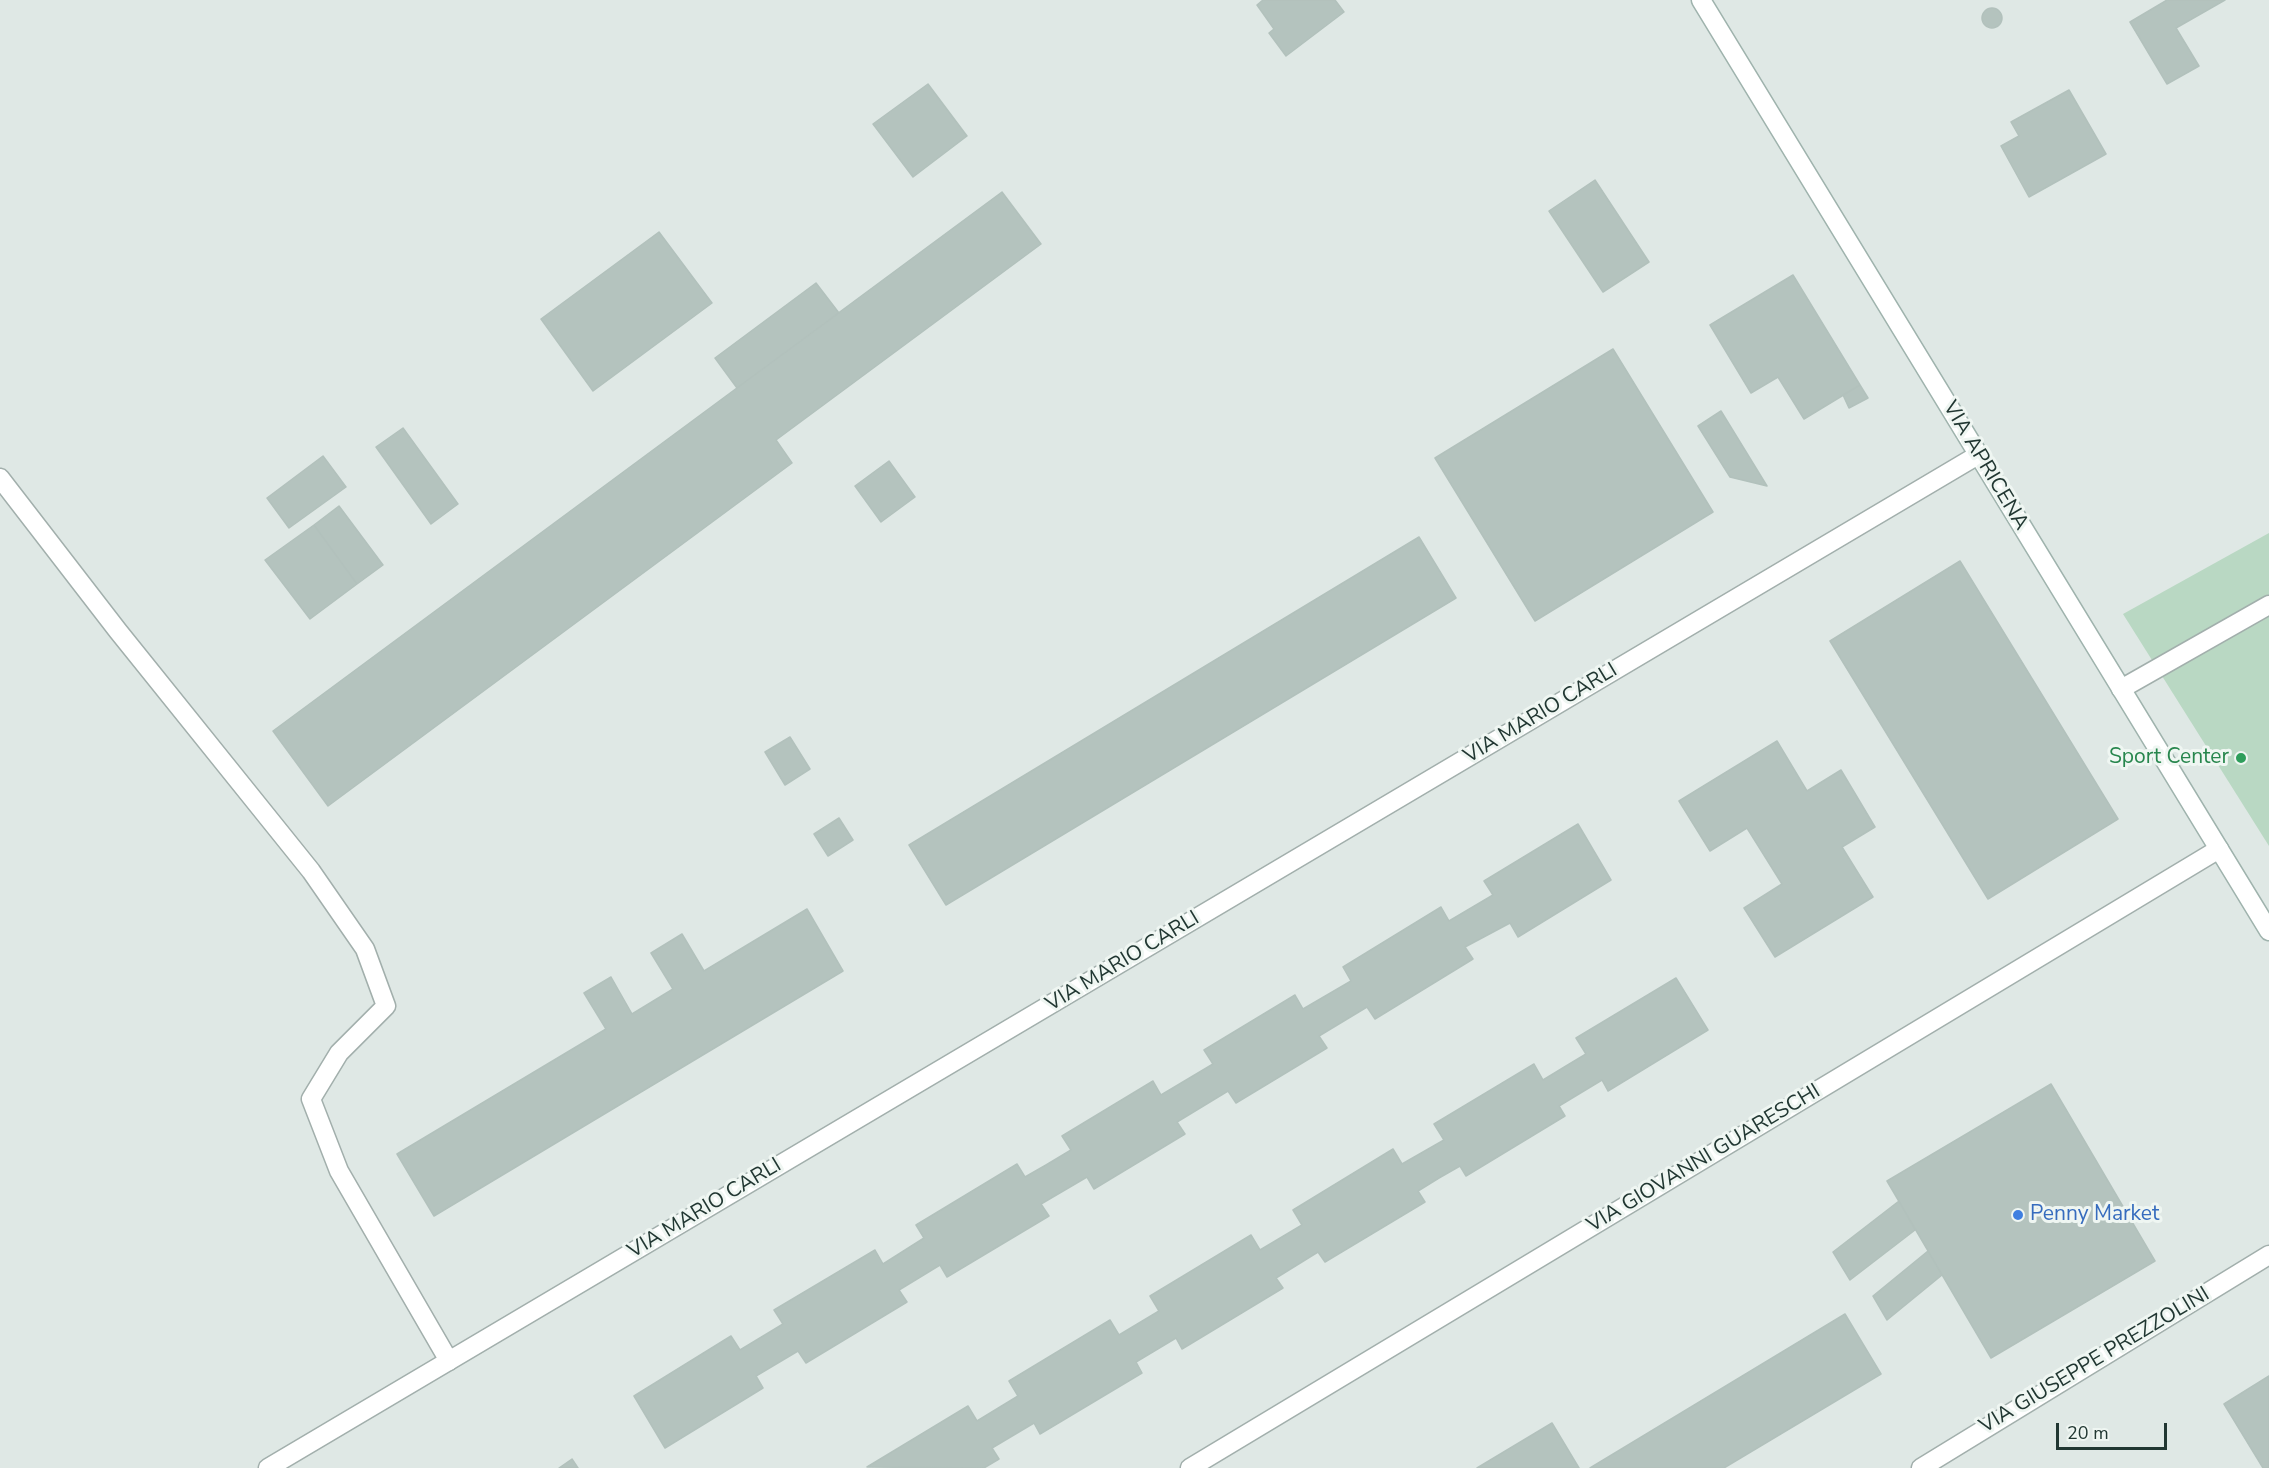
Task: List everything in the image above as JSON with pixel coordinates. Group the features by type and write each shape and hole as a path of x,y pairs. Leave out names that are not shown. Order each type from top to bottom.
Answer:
{"street":[{"name":"VIA APRICENA","path":"1701,0 2269,931"},
{"name":"VIA MARIO CARLI","path":"268,1468 291,1462 449,1361 1978,455"},
{"path":"0,478 118,631 311,871 366,949 386,1006 339,1053 311,1099 339,1171 449,1361"},
{"path":"2121,689 2269,605"},
{"name":"VIA GIOVANNI GUARESCHI","path":"1190,1468 2219,849"},
{"name":"VIA GIUSEPPE PREZZOLINI","path":"1921,1468 2269,1255"}],"green space":[{"name":"Sport Center","path":"2269,533 2269,846 2123,614"}],"building":[{"path":"1263,0 1335,0 1344,12 1286,56 1269,33 1274,29 1257,5"},
{"path":"2167,0 2225,0 2176,28 2199,66 2167,84 2130,22"},
{"path":"1992,8 1999,11 2002,18 1999,25 1992,28 1985,25 1982,18 1985,11"},
{"path":"928,84 967,136 913,177 873,124"},
{"path":"2069,90 2106,154 2029,197 2001,146 2019,136 2011,122"},
{"path":"1595,180 1649,262 1603,292 1549,211"},
{"path":"1002,192 1041,244 776,440 792,463 328,806 273,731"},
{"path":"659,232 712,303 593,391 541,319"},
{"path":"1793,275 1860,385 1804,419 1778,377 1751,393 1710,325"},
{"path":"816,283 839,313 737,388 715,358"},
{"path":"1613,349 1713,512 1535,621 1435,458"},
{"path":"1860,385 1868,398 1849,408 1843,395"},
{"path":"1721,411 1767,486 1730,477 1698,426"},
{"path":"403,428 458,504 431,524 376,447"},
{"path":"323,456 346,487 289,528 267,498"},
{"path":"889,461 915,497 881,522 855,486"},
{"path":"339,506 383,565 357,584 314,525"},
{"path":"314,525 357,584 310,619 265,560"},
{"path":"1419,537 1456,598 946,905 909,845"},
{"path":"1960,561 2118,819 1988,899 1830,641"},
{"path":"790,737 810,769 785,785 765,752"},
{"path":"1777,741 1807,791 1841,770 1875,827 1842,847 1873,897 1775,957 1744,908 1782,884 1747,828 1710,851 1679,801"},
{"path":"839,818 853,840 828,856 814,834"},
{"path":"1578,824 1611,880 1518,937 1510,923 1465,947 1473,959 1375,1019 1367,1007 1319,1036 1327,1048 1236,1103 1228,1091 1177,1122 1185,1134 1094,1189 1087,1177 1041,1204 1049,1216 947,1277 940,1265 899,1290 907,1302 806,1363 798,1351 756,1376 763,1388 665,1448 634,1396 731,1336 740,1350 783,1324 774,1310 875,1250 883,1264 924,1238 916,1225 1017,1164 1025,1177 1071,1150 1062,1136 1153,1081 1161,1095 1213,1064 1204,1050 1295,995 1303,1009 1351,981 1343,967 1441,907 1449,921 1493,895 1484,881"},
{"path":"807,909 843,971 434,1216 397,1154 606,1029 584,993 611,977 632,1014 673,989 651,953 682,934 704,971"},
{"path":"1676,978 1708,1030 1608,1091 1602,1080 1559,1106 1565,1116 1466,1176 1460,1166 1439,1178 1418,1191 1425,1202 1325,1262 1318,1252 1276,1278 1283,1288 1182,1349 1176,1338 1136,1362 1142,1373 1040,1434 1034,1423 992,1448 999,1459 984,1468 867,1467 968,1406 977,1421 1018,1396 1009,1381 1110,1320 1119,1335 1159,1311 1150,1296 1251,1235 1260,1250 1302,1225 1293,1210 1393,1149 1402,1164 1444,1140 1434,1124 1534,1064 1543,1080 1586,1054 1576,1038"},
{"name":"Penny Market","path":"2051,1084 2155,1261 1991,1358 1887,1181"},
{"path":"1899,1201 1915,1230 1850,1280 1833,1252"},
{"path":"1928,1251 1942,1275 1887,1320 1873,1296"},
{"path":"1845,1314 1881,1374 1724,1468 1590,1468"},
{"path":"2269,1376 2269,1468 2263,1468 2224,1404"},
{"path":"1552,1423 1579,1468 1477,1468"},
{"path":"572,1459 578,1468 559,1468"}],"place":[{"name":"Sport Center","path":"2241,758"},
{"name":"Penny Market","path":"2018,1215"}]}
